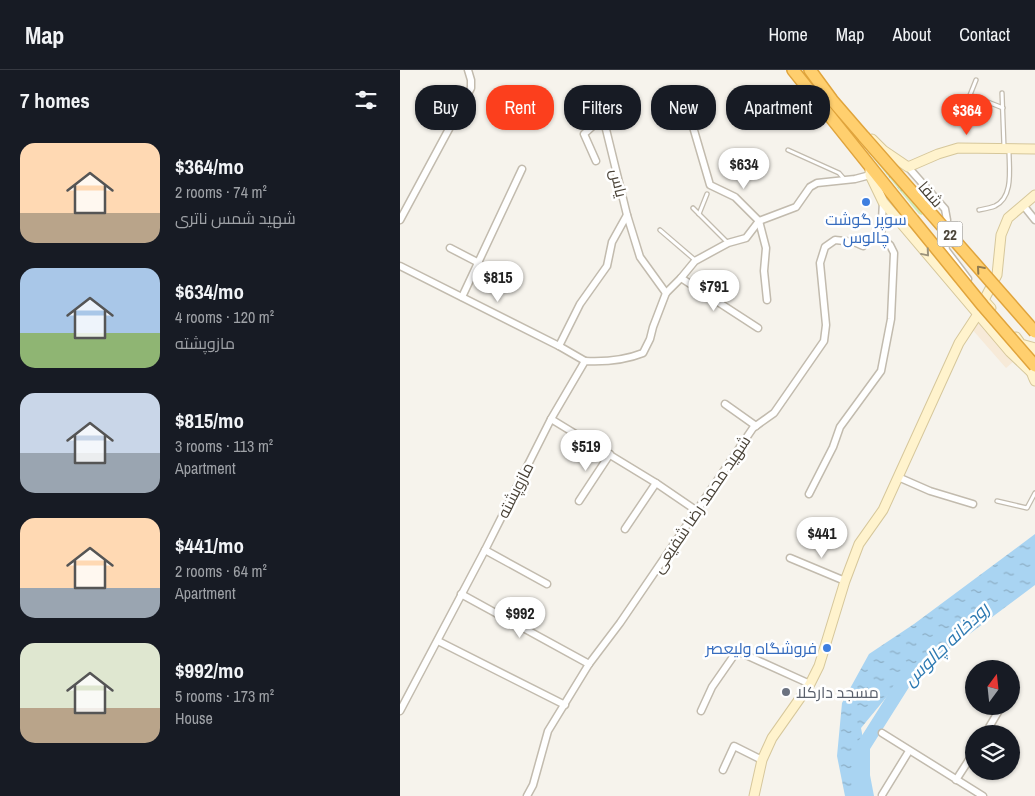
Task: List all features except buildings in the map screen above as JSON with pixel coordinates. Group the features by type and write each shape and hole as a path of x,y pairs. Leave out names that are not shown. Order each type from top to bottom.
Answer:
{"highway":[{"name":"22","path":"793,70 857,151 870,172 983,306 1034,373"},
{"name":"22","path":"814,72 851,132 857,151"},
{"name":"22","path":"832,100 1035,332"}],"street":[{"path":"400,220 472,88 468,70"},
{"path":"832,100 883,150 908,167 958,148 1035,149"},
{"name":"یاس","path":"596,161 584,134 603,118 627,215 640,257 666,293"},
{"path":"694,130 710,185 735,197 759,221 766,248 764,271 767,300"},
{"name":"شفا","path":"908,167 944,209 947,220 944,237 946,250 984,300"},
{"path":"462,297 522,169"},
{"path":"400,266 559,346 584,361 605,362 629,359 643,353 650,339 652,327 666,293 696,261 728,243 746,238 759,221 796,207 810,187 817,183 846,181 870,172 884,202 1010,352 1034,373"},
{"path":"1035,195 1008,218 1001,235 997,275 984,300 1021,344 1035,348"},
{"path":"808,494 833,447 840,428 881,371 891,319 894,253 890,245 881,238 884,202"},
{"path":"1023,205 1035,220"},
{"path":"559,346 580,304 607,266 612,242 627,215"},
{"name":"شهید محمد رضا شفیعی","path":"527,796 548,731 589,664 620,623 753,428 774,413 824,341 826,325 820,263 825,247 835,240 854,242 863,246"},
{"path":"450,248 479,262"},
{"path":"681,278 758,328"},
{"path":"754,796 762,760 772,738 810,684 818,666 859,544 883,510 960,343 978,314"},
{"path":"1010,352 1014,354 1019,352 1022,349 1021,344"},
{"path":"1034,373 1030,363 1035,354"},
{"name":"مازوپشته","path":"400,711 438,641 551,419 584,361"},
{"path":"725,404 756,426"},
{"path":"551,419 656,483 696,511"},
{"path":"579,501 610,454"},
{"path":"898,477 930,491 973,504"},
{"path":"625,529 656,483"},
{"path":"485,550 547,584"},
{"path":"790,558 845,581"},
{"path":"461,594 589,664"},
{"path":"438,641 565,705"},
{"path":"701,711 712,687 737,652 810,684"},
{"path":"882,734 983,796"},
{"path":"723,770 734,746 762,760"},
{"path":"882,795 909,751"},
{"path":"956,780 965,766"}],"lane":[{"path":"976,80 970,95 1003,108"},
{"path":"979,210 996,206 1006,196 1009,184 1002,93"},
{"path":"788,150 839,173 846,181"},
{"path":"699,214 707,194"},
{"path":"693,208 728,243"},
{"path":"660,230 696,261"},
{"path":"997,501 1027,508 1035,493"}],"shaded area":[{"path":"979,322 1014,361 1006,368 971,328"}],"green space":[{"path":"852,132 923,212 922,215 919,214"}],"water":[{"path":"1035,534 1035,585 889,694 861,728 874,796 845,796 837,756 842,703 869,654 914,624"}],"waterway":[{"name":"رودخانه چالوس","path":"863,796 863,747 904,682 916,671"}],"place":[{"name":"سوپر گوشت چالوس","path":"866,202"},
{"name":"فروشگاه ولیعصر","path":"827,648"},
{"name":"مسجد دارکلا","path":"786,692"}]}
